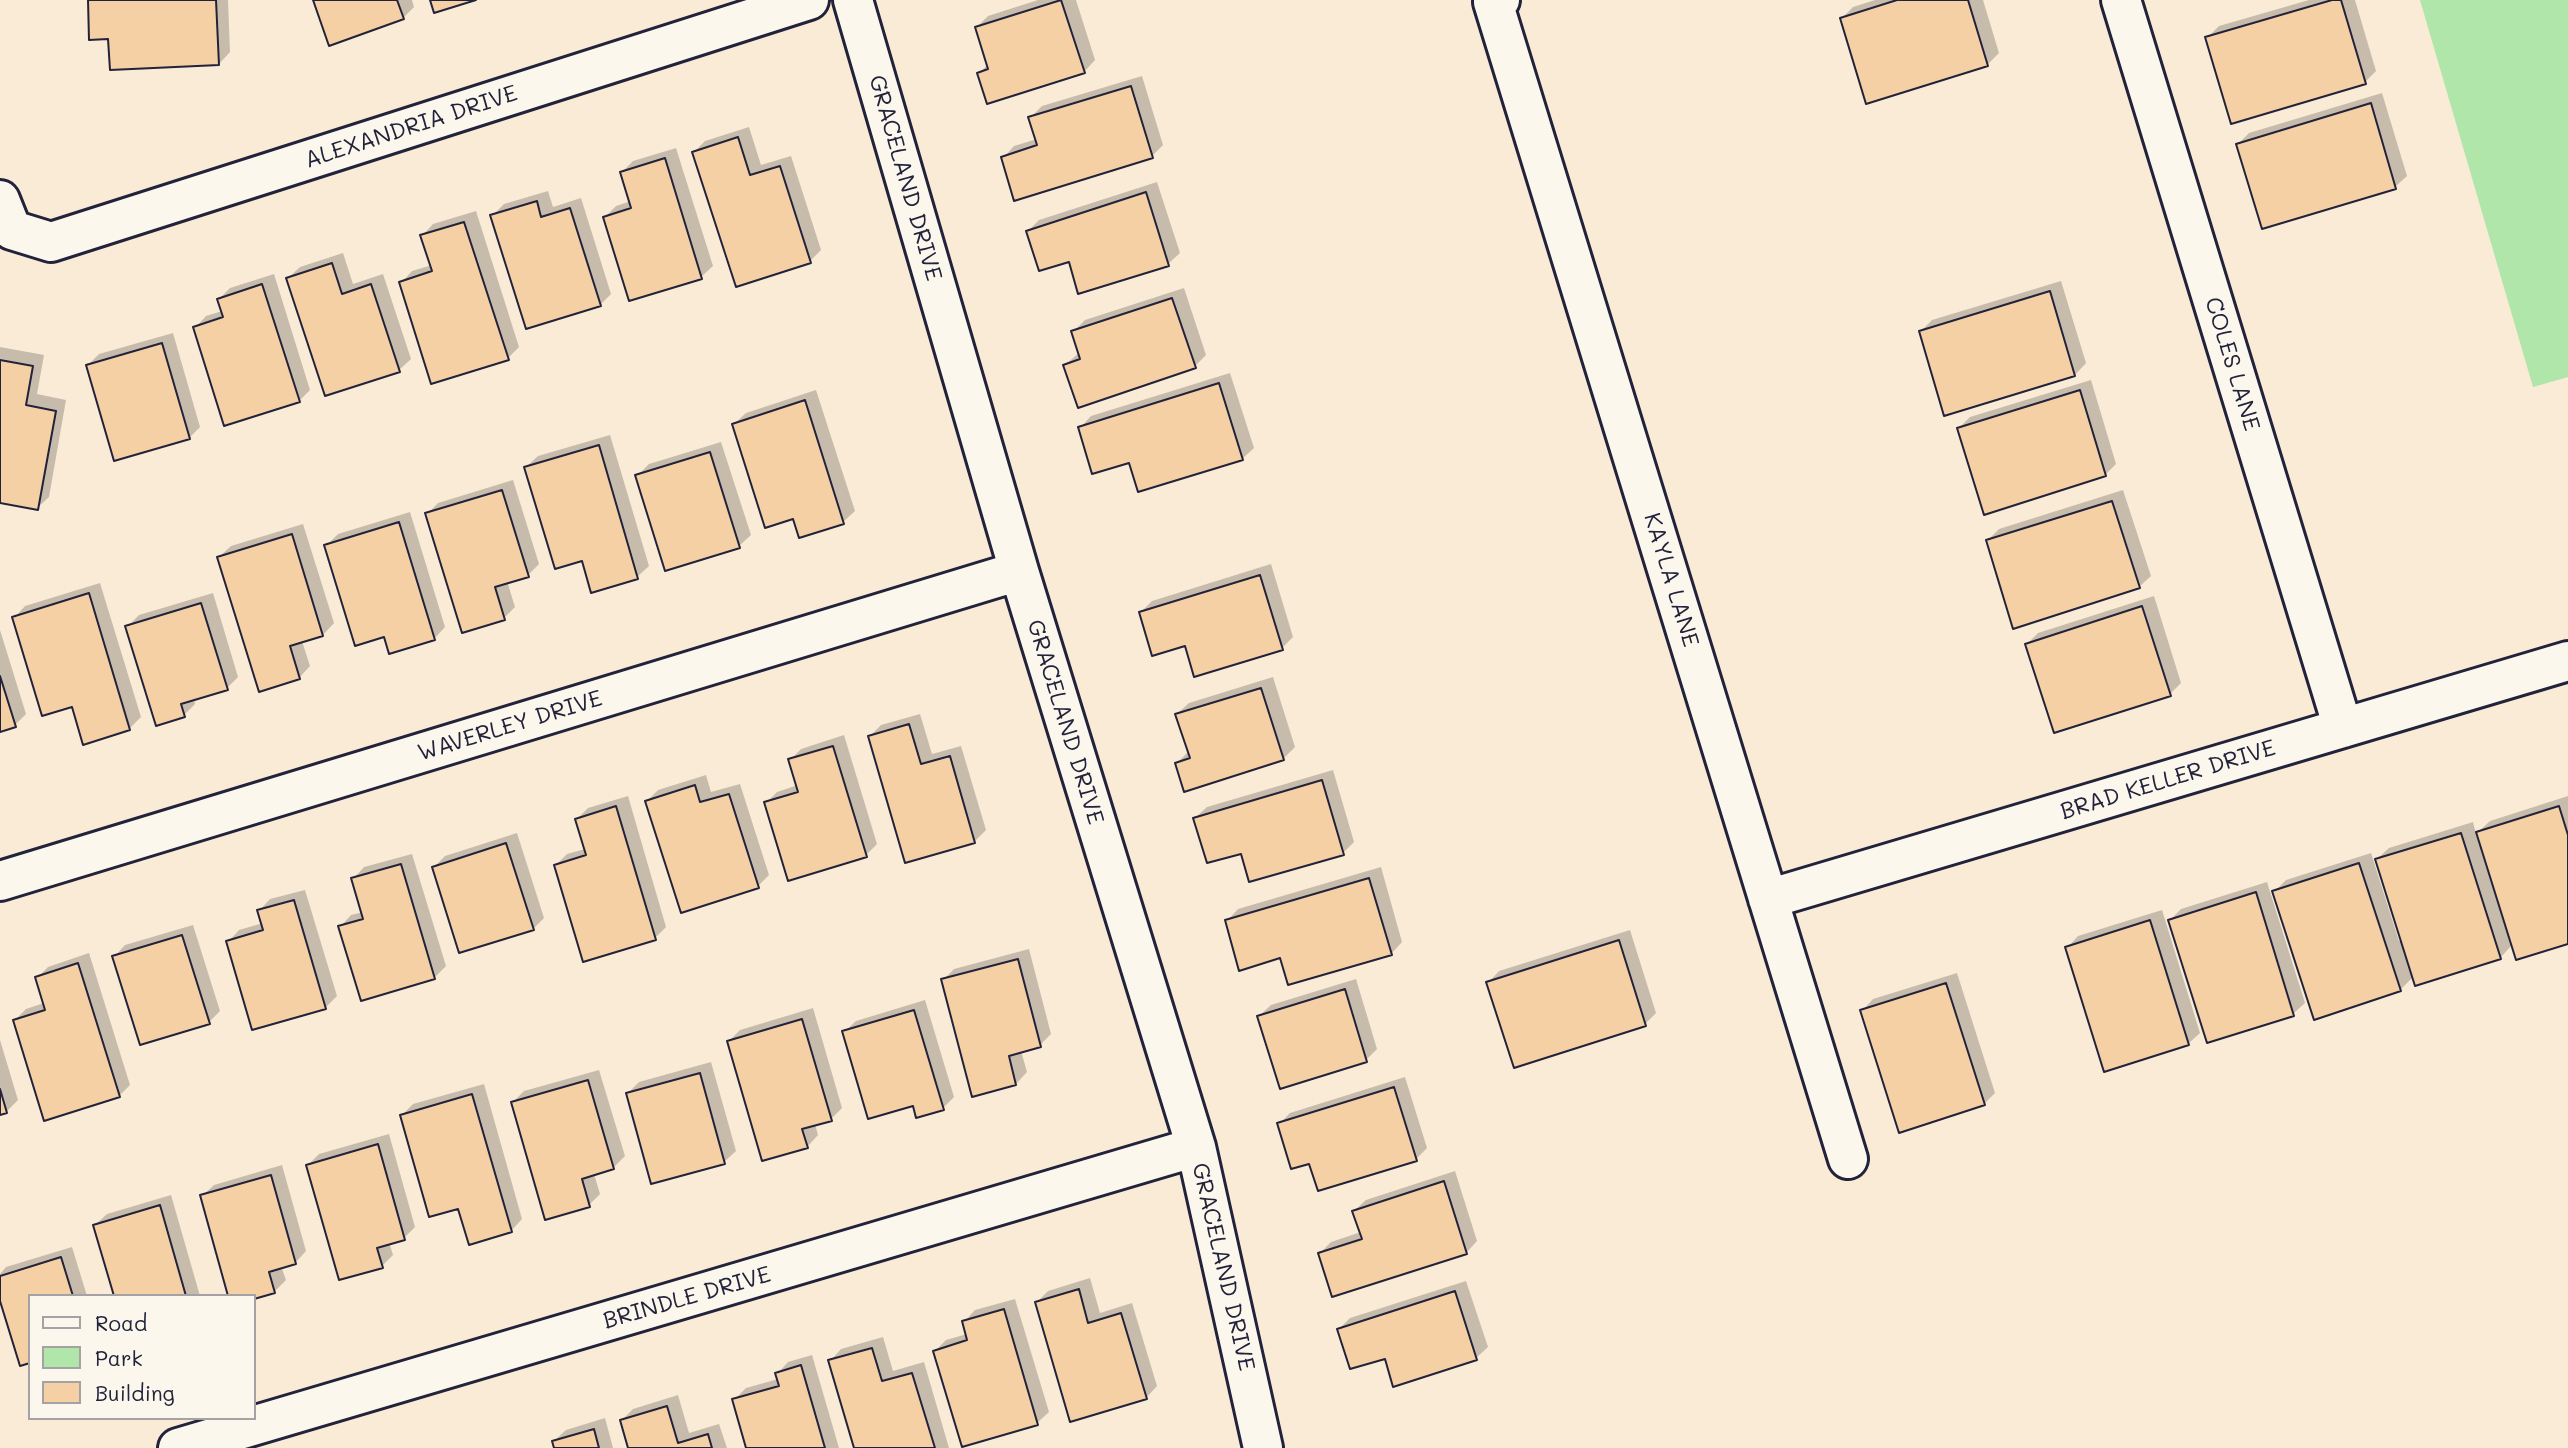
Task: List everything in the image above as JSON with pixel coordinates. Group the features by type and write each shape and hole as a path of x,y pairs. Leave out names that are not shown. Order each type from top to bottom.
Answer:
{"street":[{"name":"ALEXANDRIA DRIVE","path":"6,215 51,242 809,0"},
{"name":"GRACELAND DRIVE","path":"853,0 1019,571 1196,1147 1263,1448"},
{"name":"COLES LANE","path":"2121,0 2343,728"},
{"name":"KAYLA LANE","path":"1497,1 1848,1159"},
{"name":"WAVERLEY DRIVE","path":"0,881 1019,571"},
{"name":"BRAD KELLER DRIVE","path":"1768,899 2568,661"},
{"name":"BRINDLE DRIVE","path":"178,1448 1196,1147"}],"green space":[{"path":"2420,0 2568,0 2568,377 2533,387"}],"building":[{"path":"88,0 216,0 219,65 110,70 108,39 89,40"},
{"path":"313,0 397,0 404,19 329,46"},
{"path":"430,0 476,0 434,13"},
{"path":"1061,0 1085,73 987,104 977,73 988,69 975,27"},
{"path":"1897,0 1968,0 1988,66 1866,104 1840,18"},
{"path":"2332,0 2341,0 2366,84 2231,124 2205,37"},
{"path":"1131,86 1153,158 1014,201 1001,157 1037,145 1028,117"},
{"path":"2371,103 2396,189 2262,229 2236,144"},
{"path":"738,137 750,175 780,166 811,263 736,287 692,152"},
{"path":"665,158 702,279 629,301 603,217 631,208 620,172"},
{"path":"1146,192 1169,266 1078,294 1069,262 1039,271 1026,231"},
{"path":"537,201 541,217 570,208 601,306 526,329 490,215"},
{"path":"464,222 509,360 431,384 399,282 432,271 420,235"},
{"path":"332,263 342,294 371,284 400,372 325,396 286,278"},
{"path":"262,284 300,402 224,426 193,327 223,317 217,299"},
{"path":"2050,291 2075,376 1944,416 1919,331"},
{"path":"1172,298 1196,368 1078,408 1063,365 1080,359 1071,331"},
{"path":"162,343 190,439 114,461 86,365"},
{"path":"0,360 33,366 26,405 56,411 38,510 0,503"},
{"path":"1219,383 1243,460 1138,492 1129,463 1092,474 1078,427"},
{"path":"2080,390 2106,476 1984,515 1957,428"},
{"path":"805,400 844,524 799,538 793,519 765,528 732,424"},
{"path":"599,445 638,579 591,593 582,561 555,569 524,467"},
{"path":"710,452 740,548 665,571 635,475"},
{"path":"502,490 529,577 495,587 505,620 462,633 425,513"},
{"path":"2112,501 2140,588 2013,629 1986,540"},
{"path":"399,522 435,640 389,654 384,637 355,646 324,545"},
{"path":"292,534 323,636 290,646 300,679 259,692 217,557"},
{"path":"1260,575 1283,650 1194,677 1185,646 1152,656 1139,612"},
{"path":"89,593 130,730 83,745 72,707 42,716 12,617"},
{"path":"201,603 228,690 181,704 185,717 156,726 125,626"},
{"path":"2142,606 2171,696 2054,733 2025,644"},
{"path":"0,676 16,727 0,732"},
{"path":"1261,688 1284,760 1184,792 1175,763 1190,758 1175,714"},
{"path":"909,724 921,764 950,756 975,843 905,863 868,736"},
{"path":"833,746 867,857 788,881 764,802 798,792 788,759"},
{"path":"1322,780 1344,855 1249,882 1241,854 1207,863 1193,818"},
{"path":"695,785 700,802 729,794 759,888 681,913 645,801"},
{"path":"616,806 656,940 583,962 554,865 586,855 575,819"},
{"path":"2559,806 2568,835 2568,944 2516,960 2476,832"},
{"path":"2461,833 2501,959 2415,986 2375,859"},
{"path":"506,843 534,930 459,953 432,867"},
{"path":"2359,863 2401,991 2314,1020 2272,891"},
{"path":"401,864 435,979 361,1001 338,926 363,919 351,878"},
{"path":"1369,878 1392,955 1288,985 1280,958 1239,971 1225,920"},
{"path":"2256,892 2294,1016 2207,1043 2168,920"},
{"path":"294,900 326,1009 252,1030 226,941 263,930 257,910"},
{"path":"2150,920 2189,1045 2104,1072 2065,947"},
{"path":"182,935 210,1024 140,1045 112,956"},
{"path":"1619,940 1646,1026 1514,1068 1486,982"},
{"path":"1018,959 1041,1047 1009,1056 1016,1085 972,1097 941,979"},
{"path":"78,963 120,1097 44,1121 13,1020 45,1010 35,977"},
{"path":"1946,983 1985,1105 1899,1133 1860,1010"},
{"path":"1345,989 1367,1062 1280,1089 1257,1016"},
{"path":"914,1010 944,1110 916,1118 913,1106 868,1119 842,1031"},
{"path":"802,1019 832,1121 802,1129 808,1148 762,1161 727,1041"},
{"path":"700,1073 725,1164 651,1184 626,1093"},
{"path":"588,1080 614,1169 582,1179 590,1207 545,1220 511,1102"},
{"path":"1394,1087 1417,1161 1318,1191 1309,1164 1291,1169 1277,1123"},
{"path":"0,1089 7,1113 0,1115"},
{"path":"472,1094 512,1232 469,1245 458,1209 429,1217 400,1115"},
{"path":"378,1144 405,1240 377,1248 383,1268 339,1280 306,1165"},
{"path":"271,1175 296,1264 269,1272 275,1293 256,1298 256,1294 227,1294 200,1195"},
{"path":"1444,1181 1467,1254 1332,1297 1318,1253 1362,1239 1352,1211"},
{"path":"160,1205 185,1294 113,1294 93,1225"},
{"path":"61,1257 72,1294 28,1294 28,1364 20,1366 0,1301 0,1276"},
{"path":"1079,1289 1088,1323 1121,1313 1147,1399 1070,1422 1035,1302"},
{"path":"1455,1291 1477,1360 1393,1387 1385,1359 1350,1369 1337,1329"},
{"path":"1004,1309 1038,1425 962,1447 933,1351 967,1340 962,1321"},
{"path":"872,1348 882,1381 912,1373 935,1448 854,1448 828,1360"},
{"path":"801,1365 825,1448 746,1448 732,1399 779,1386 775,1373"},
{"path":"667,1406 678,1443 708,1434 712,1448 628,1448 620,1420"},
{"path":"594,1429 599,1448 554,1448 552,1441"}]}
